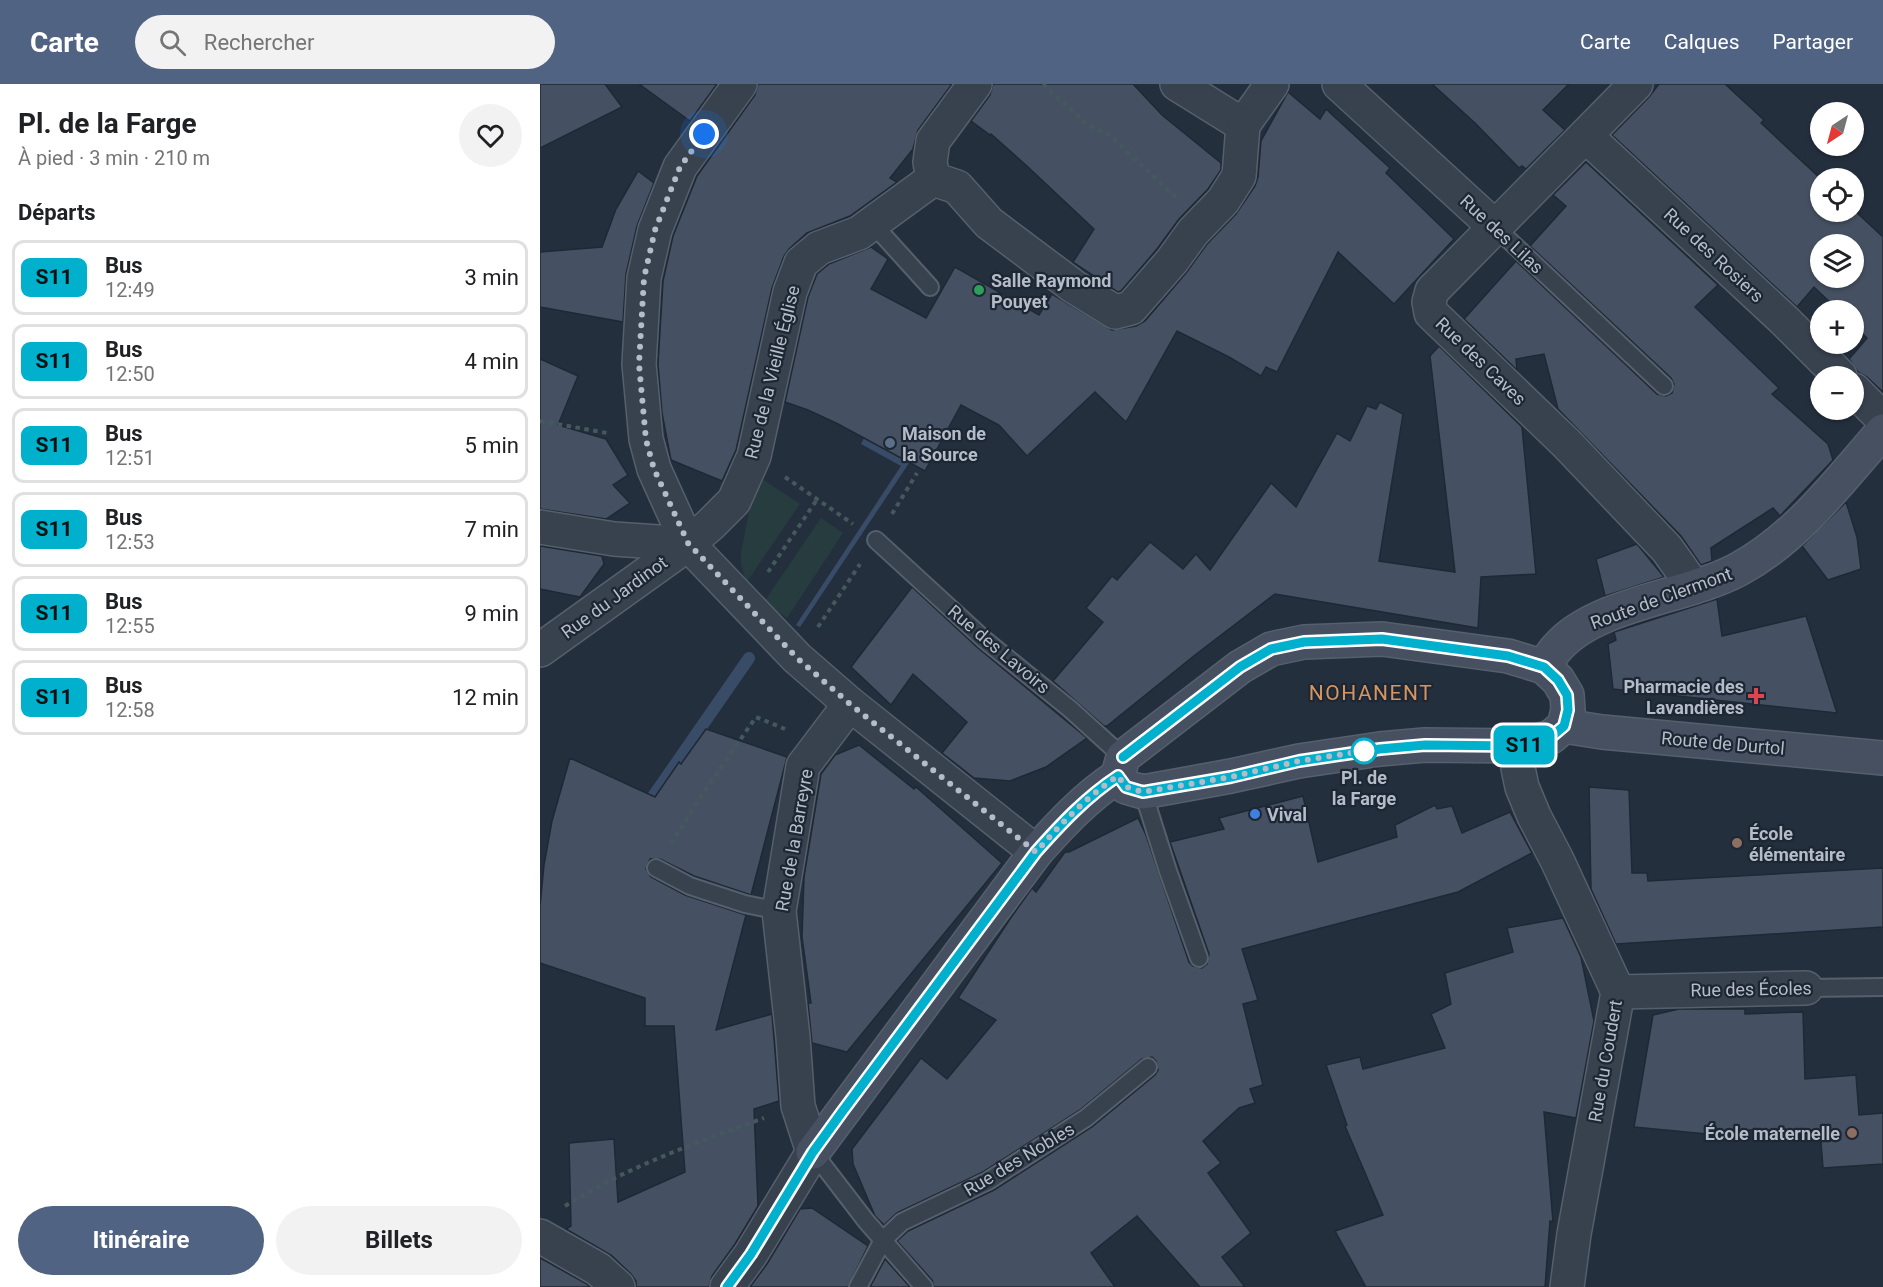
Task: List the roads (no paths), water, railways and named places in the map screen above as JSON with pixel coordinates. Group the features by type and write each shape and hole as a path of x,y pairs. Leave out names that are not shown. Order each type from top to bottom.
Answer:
{"street":[{"path":"740,84 680,167 655,230 644,278 639,364 646,440 654,469 688,543 797,658 850,704 1036,852"},
{"path":"975,84 933,141 930,162 933,179 957,187 989,223 1072,286 1115,312 1131,308 1172,261 1192,232 1222,201 1239,176 1243,125 1272,84"},
{"path":"1177,84 1243,125"},
{"name":"Rue des Lilas","path":"1340,84 1495,227"},
{"name":"Rue des Caves","path":"1636,84 1432,291 1429,302 1431,313 1567,444 1667,549 1694,587"},
{"name":"Rue des Rosiers","path":"1586,136 1784,320 1830,366"},
{"name":"Rue de la Vieille Église","path":"688,543 734,501 754,456 790,292 801,263 819,249 859,233 933,179"},
{"path":"1864,400 1883,419"},
{"name":"Route de Clermont","path":"1544,667 1557,647 1576,631 1602,618 1739,569 1784,539 1883,431"},
{"path":"540,527 614,539 688,543"},
{"name":"Rue du Jardinot","path":"540,650 688,543"},
{"path":"727,1287 751,1254 813,1152 1036,852 1069,815 1096,791 1128,775 1240,667 1271,649 1304,642 1382,639 1508,656 1544,667 1558,680 1567,695 1568,710 1564,726 1551,737 1518,746 1425,745 1370,750 1299,761 1231,777 1128,775"},
{"name":"Rue de la Barreyre","path":"813,1152 798,1106 779,911 803,766 850,704"},
{"name":"Route de Durtol","path":"1564,726 1602,732 1883,758"},
{"name":"Rue du Coudert","path":"1518,746 1518,768 1522,787 1618,992 1574,1234 1567,1287"},
{"name":"Rue des Écoles","path":"1618,992 1806,988"},
{"path":"540,1236 598,1269 618,1287"}],"lane":[{"path":"873,224 930,287"},
{"name":"Rue des Lilas","path":"1495,227 1664,386"},
{"name":"Rue des Lavoirs","path":"876,540 985,640 1070,709 1128,775"},
{"path":"1128,775 1168,871 1200,958"},
{"path":"656,868 690,886 779,911"},
{"name":"Rue des Écoles","path":"1806,988 1883,987"},
{"name":"Rue des Nobles","path":"883,1240 902,1222 988,1181 1086,1118 1148,1067"},
{"path":"813,1152 883,1240 924,1287"},
{"path":"858,1287 883,1240"}],"water":[{"path":"864,438 909,463 800,627 796,625 901,466 861,444"}],"waterway":[{"path":"645,808 749,658"}],"place":[{"name":"Salle Raymond Pouyet","path":"979,290"},
{"name":"Maison de la Source","path":"890,443"},
{"name":"Pharmacie des Lavandières","path":"1756,696"},
{"name":"Pl. de la Farge","path":"1364,751"},
{"name":"Vival","path":"1255,814"},
{"name":"École élémentaire","path":"1737,843"},
{"name":"École maternelle","path":"1852,1133"}],"district":[{"name":"NOHANENT","path":"1371,693"}]}
